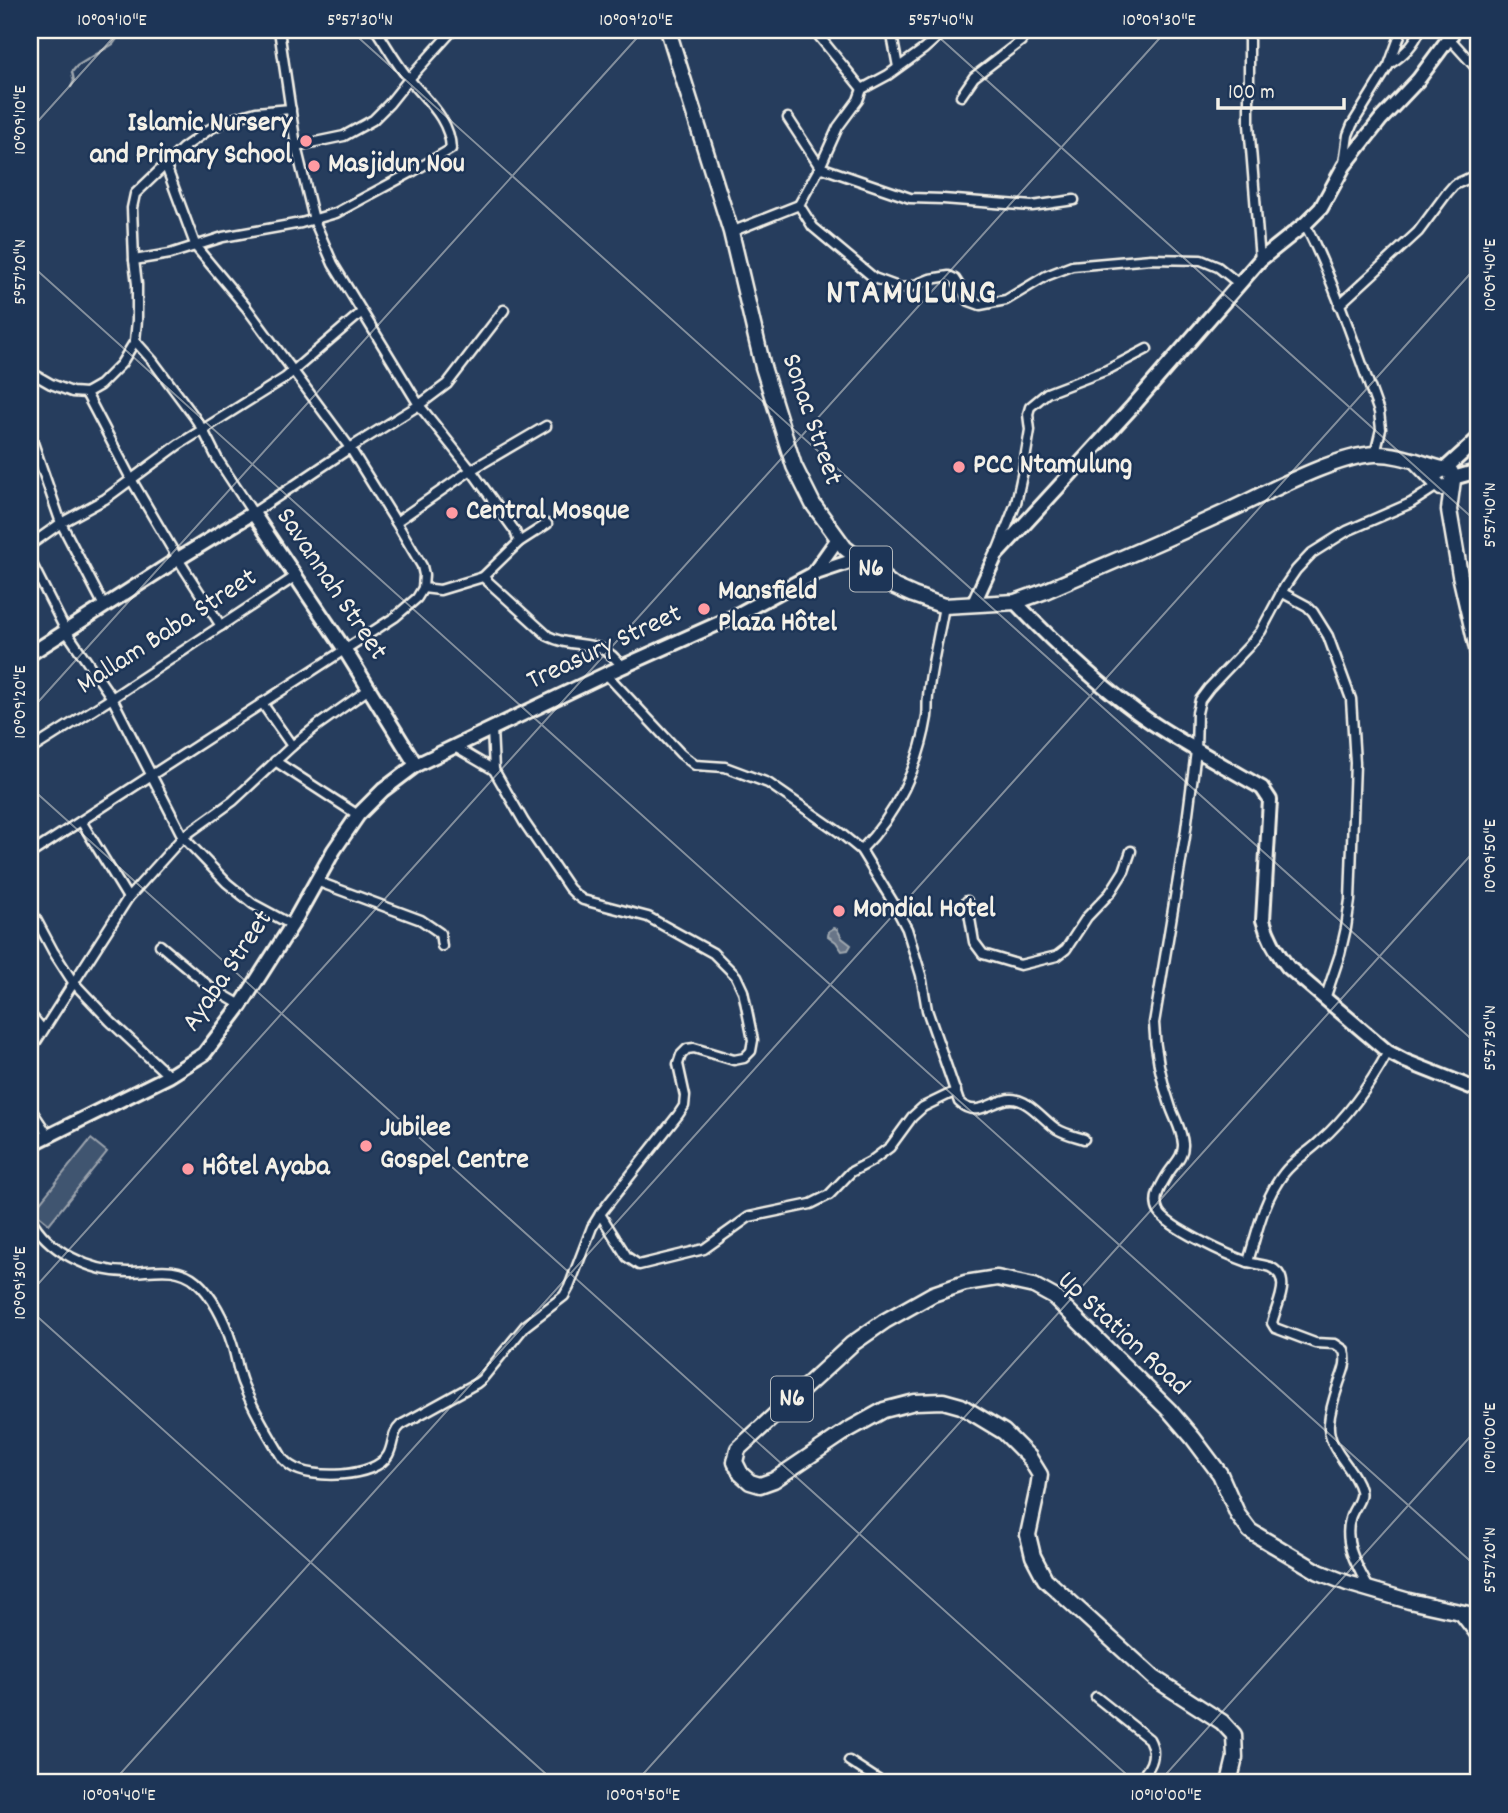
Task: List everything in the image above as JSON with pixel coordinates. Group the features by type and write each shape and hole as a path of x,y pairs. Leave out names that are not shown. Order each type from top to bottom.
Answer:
{"highway":[{"name":"Sonac Street","path":"668,30 731,232 763,367 794,466 813,504 837,540 895,587 944,606 1015,602 1325,467 1353,458 1375,454 1390,455 1415,461 1445,478"},
{"path":"1445,478 1460,575 1478,653"},
{"name":"Up Station Road","path":"1229,1783 1235,1758 1234,1735 1222,1722 1154,1678 1045,1579 1033,1556 1028,1535 1040,1475 1029,1457 1004,1432 961,1406 943,1401 915,1402 884,1410 848,1430 774,1480 760,1485 750,1482 741,1474 735,1462 738,1449 852,1344 885,1321 933,1294 965,1283 997,1278 1034,1286 1054,1297 1169,1410 1220,1474 1238,1515 1250,1531 1320,1572 1347,1583 1409,1601 1478,1616"}],"street":[{"path":"279,30 296,146 314,220 333,264 419,405 516,531 519,542"},
{"path":"134,260 170,254 223,237 314,220 336,213 451,149 450,137 432,104 409,79 376,30"},
{"path":"296,146 344,136 373,120 453,30"},
{"path":"814,30 862,89"},
{"path":"891,30 898,67"},
{"path":"731,232 799,205 838,127 858,100 862,89 924,49 946,30"},
{"path":"961,96 974,77 1021,41 1028,30"},
{"path":"1249,30 1249,124 1260,260"},
{"path":"1344,166 1352,125 1389,65 1402,30"},
{"path":"1389,65 1402,56 1420,30"},
{"path":"996,555 1133,406 1260,260 1321,208 1344,166 1418,80 1452,33 1478,70"},
{"path":"30,372 72,392 86,393 100,385 121,364 135,341 138,303 134,260 135,194 183,148 210,129 228,120 256,112 291,109"},
{"path":"788,118 820,167 910,198 1032,206 1074,201"},
{"path":"30,853 395,617 417,598 423,589 422,566 350,448 246,307 196,247 166,166"},
{"path":"1339,305 1418,232 1454,186 1478,173"},
{"path":"799,205 813,227 874,278 901,288 910,288 930,279 949,276 955,279 970,301 980,305 1006,300 1046,276 1072,266 1125,261 1200,260 1218,267 1238,284"},
{"path":"1305,224 1379,412 1381,429 1375,454"},
{"path":"135,341 203,430 218,460 253,513 447,384 504,310"},
{"path":"30,545 61,523 105,499 178,445 293,372 362,312"},
{"path":"974,603 1016,503 1030,430 1030,407 1047,393 1107,370 1147,349"},
{"path":"86,393 131,479 221,626"},
{"path":"396,522 471,470 546,426"},
{"path":"30,434 61,523 104,606"},
{"path":"1371,1590 1357,1566 1350,1548 1348,1532 1350,1518 1361,1496 1360,1488 1336,1452 1330,1436 1332,1408 1345,1368 1344,1350 1335,1344 1315,1343 1275,1328 1272,1323 1283,1279 1279,1272 1235,1258 1166,1220 1158,1211 1156,1199 1183,1147 1155,1049 1154,1023 1185,837 1200,700 1261,631 1296,569 1312,553 1347,531 1411,503 1445,478 1478,441"},
{"path":"1445,478 1478,471"},
{"name":"Savannah Street","path":"30,654 253,513 345,650 416,765"},
{"path":"423,589 440,590 483,576 519,542 547,524"},
{"name":"Treasury Street","path":"813,574 837,540"},
{"path":"30,559 66,631 112,698 183,837 227,883 253,904 292,925"},
{"name":"Treasury Street","path":"416,765 733,617 813,574 858,559"},
{"name":"Mallam Baba Street","path":"30,750 296,576"},
{"path":"483,576 548,636 559,642 586,644 609,652 622,667"},
{"path":"1281,592 1313,612 1328,636 1350,699 1355,763 1350,900 1340,954 1325,999"},
{"path":"1015,602 1094,679 1152,723 1262,788 1267,794 1270,800 1263,920 1276,952 1288,967 1388,1052 1478,1090"},
{"path":"861,850 892,812 921,744 944,606"},
{"path":"607,674 681,754 695,765 725,767 768,783 861,850 907,929 921,975 927,1010 959,1102 965,1107 983,1109 1015,1099 1039,1113 1056,1128 1084,1139"},
{"path":"30,1051 128,898 183,837 233,801 318,724 369,689"},
{"path":"262,703 292,746"},
{"path":"30,1217 40,1234 51,1245 80,1261 128,1272 172,1270 196,1281 215,1306 228,1332 246,1390 283,1459 298,1470 334,1476 375,1466 389,1454 393,1435 401,1425 482,1379 525,1326 564,1296 600,1214 684,1106 685,1096 678,1065 681,1055 687,1049 694,1048 734,1060 744,1058 751,1051 753,1040 743,991 736,976 713,953 649,917 591,902 576,895 524,822 494,770 492,729"},
{"path":"455,747 494,770"},
{"path":"275,761 358,815"},
{"name":"Ayaba Street","path":"30,1145 169,1076 204,1054 241,1005 358,815 383,790 416,765"},
{"path":"81,821 128,898"},
{"path":"967,901 974,942 983,954 1020,965 1057,956 1066,949 1087,917 1110,893 1124,871 1131,851"},
{"path":"316,881 421,920 440,933 442,946"},
{"path":"30,908 73,982 169,1076"},
{"path":"160,945 210,987 241,1005"},
{"path":"30,1014 43,1030"},
{"path":"1248,1262 1259,1223 1283,1174 1331,1131 1374,1078 1388,1052"},
{"path":"600,1214 627,1257 639,1265 695,1252 711,1246 750,1217 811,1203 829,1195 851,1172 890,1147 912,1116 923,1107 956,1091"},
{"path":"30,1108 48,1135"},
{"path":"1456,1611 1478,1639"},
{"path":"1096,1697 1149,1740 1154,1748 1153,1760 1147,1773 1135,1783"},
{"path":"849,1761 883,1783"}],"shaded area":[{"path":"834,928 851,945 848,950 842,951 828,936 829,931"},
{"path":"91,1139 107,1152 49,1224 33,1211"}],"waterway":[{"path":"71,87 74,81 72,72 77,66 113,44 123,30"}],"place":[{"name":"Islamic Nursery and Primary School","path":"306,141"},
{"name":"Masjidun Nou","path":"314,166"},
{"name":"PCC Ntamulung","path":"959,467"},
{"name":"Central Mosque","path":"452,513"},
{"name":"Mansfield Plaza Hôtel","path":"704,609"},
{"name":"Mondial Hotel","path":"839,911"},
{"name":"Jubilee Gospel Centre","path":"366,1146"},
{"name":"Hôtel Ayaba","path":"188,1169"}],"district":[{"name":"NTAMULUNG","path":"912,295"}]}
